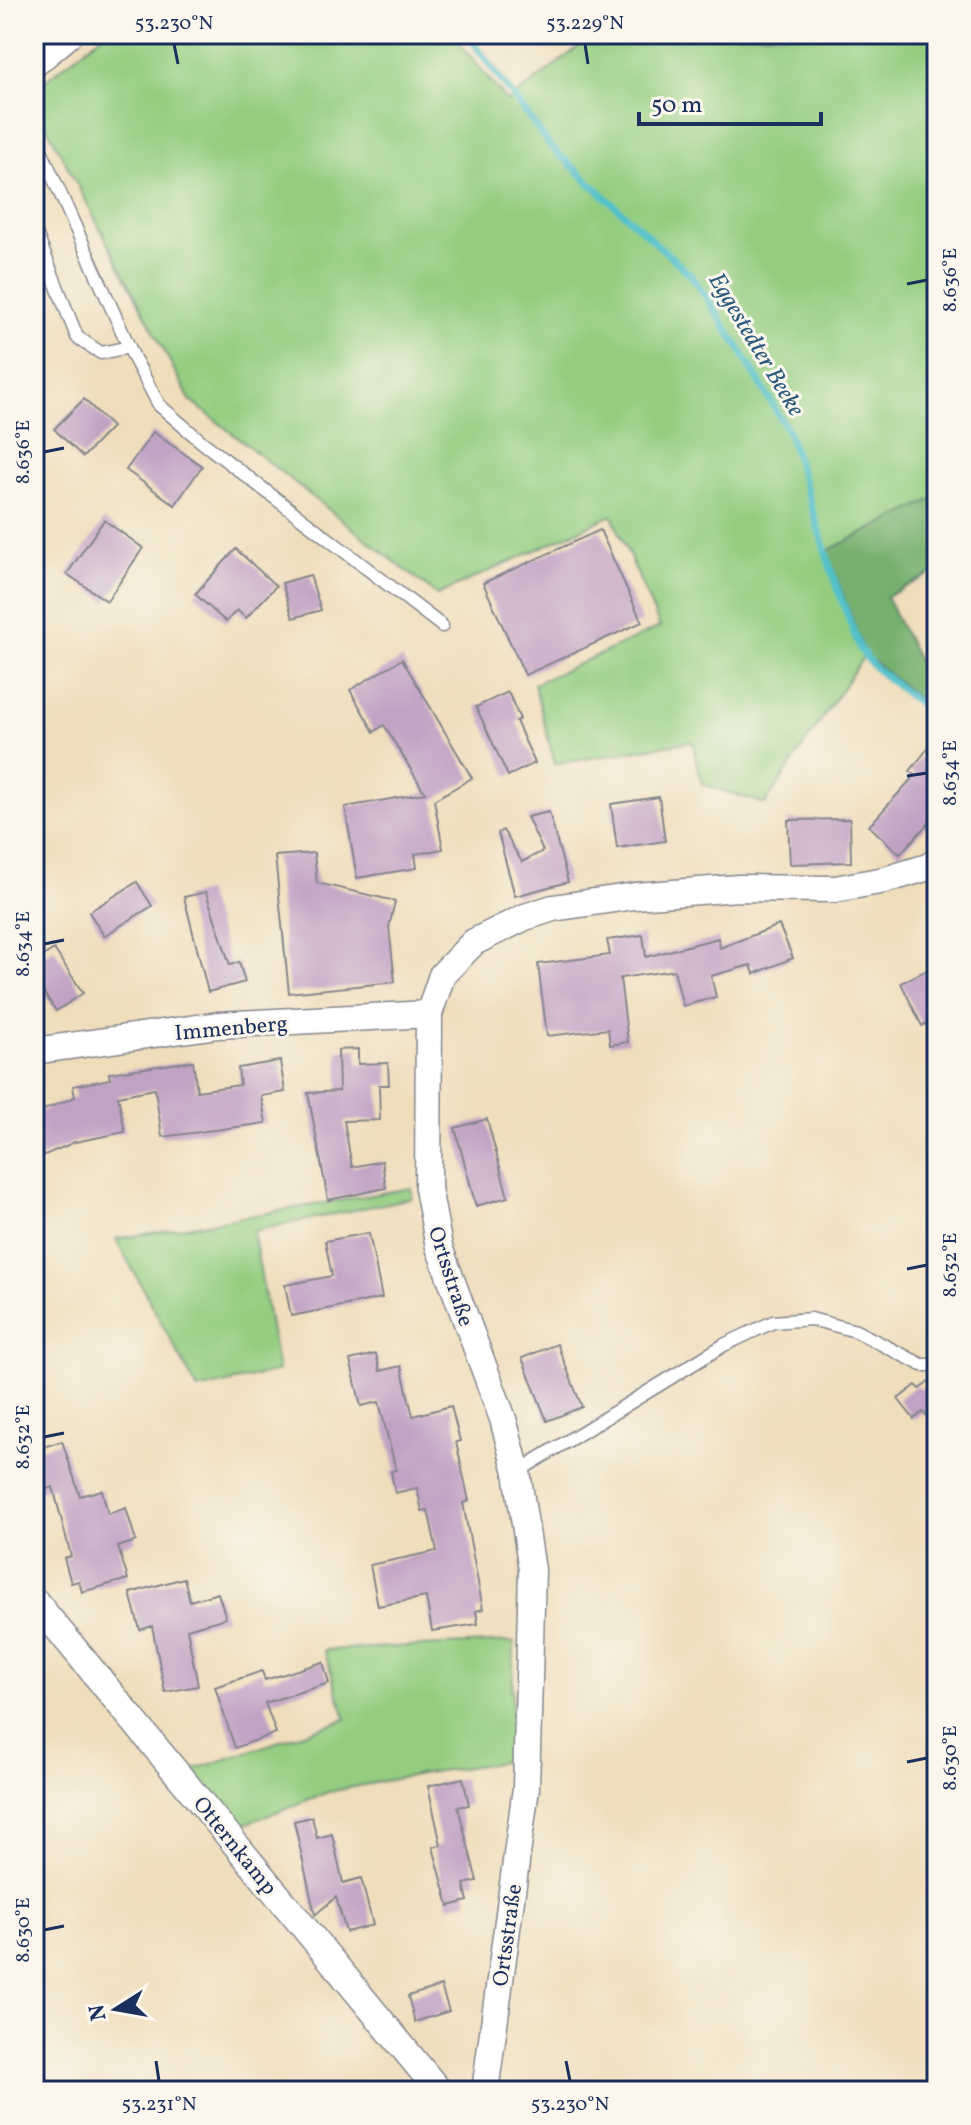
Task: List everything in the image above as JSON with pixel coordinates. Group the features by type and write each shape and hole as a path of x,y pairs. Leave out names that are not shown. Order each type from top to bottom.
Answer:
{"street":[{"path":"34,64 70,34"},
{"name":"Ortsstraße","path":"485,2091 526,1788 532,1570 517,1472 503,1419 439,1247 428,1188 429,1014 442,975 474,942 525,917 553,908 635,896 738,888 835,889 885,880 928,867 937,861"},
{"name":"Immenberg","path":"34,1051 218,1025 429,1014"},
{"name":"Otternkamp","path":"34,1600 439,2091"}],"lane":[{"path":"34,135 129,347 159,405 202,442 442,626"},
{"path":"34,189 43,154"},
{"path":"34,228 77,337 101,353 129,347"},
{"path":"517,1472 724,1345 773,1322 811,1319 856,1331 922,1365 937,1365"}],"green space":[{"path":"103,34 452,34 508,102 595,34 937,34 937,497 827,551 865,654 765,804 702,784 692,741 555,764 534,684 660,627 612,515 437,595 190,400 34,102 34,90"},
{"path":"937,497 937,571 886,597 937,698 937,714 865,654 827,551"},
{"path":"412,1188 412,1198 253,1231 278,1371 198,1390 116,1239"},
{"path":"514,1642 510,1761 425,1773 328,1792 235,1828 190,1771 346,1719 324,1650"}],"building":[{"path":"84,399 112,427 83,457 54,429"},
{"path":"153,432 202,466 175,505 126,470"},
{"path":"104,520 143,548 107,601 67,574"},
{"path":"600,530 642,622 525,675 483,583"},
{"path":"236,549 276,586 246,618 237,610 226,622 195,594"},
{"path":"310,575 321,610 293,618 282,583"},
{"path":"402,659 472,778 434,800 443,849 415,854 417,868 357,878 345,807 425,793 384,725 374,732 350,690"},
{"path":"508,692 520,719 516,721 535,763 508,776 476,707"},
{"path":"937,737 937,814 900,854 869,826 915,775 910,771"},
{"path":"659,797 665,841 617,848 611,804"},
{"path":"549,812 568,882 515,896 498,833 503,830 522,862 543,851 527,817"},
{"path":"850,819 851,862 790,864 788,820"},
{"path":"314,853 317,883 395,901 389,927 395,982 289,993 275,856"},
{"path":"137,882 152,906 104,936 89,912"},
{"path":"206,892 230,965 239,962 245,982 208,992 184,897"},
{"path":"779,925 793,958 754,974 751,965 711,976 716,997 683,1006 674,970 620,978 628,1042 610,1045 608,1029 547,1036 538,964 610,955 607,940 643,935 646,957 718,938 720,948"},
{"path":"54,949 83,993 56,1011 34,978 34,962"},
{"path":"937,965 937,1018 922,1026 901,983"},
{"path":"358,1049 358,1064 388,1063 389,1085 379,1085 380,1120 344,1121 352,1167 382,1161 386,1188 328,1200 308,1093 339,1091 338,1050"},
{"path":"193,1061 197,1091 240,1085 238,1068 280,1061 285,1092 261,1096 266,1123 162,1137 155,1089 118,1096 125,1132 75,1142 40,1157 34,1141 34,1114 75,1097 73,1086 110,1079 109,1073"},
{"path":"487,1119 508,1197 476,1206 455,1128"},
{"path":"369,1233 382,1298 291,1316 285,1285 332,1276 325,1241"},
{"path":"557,1344 582,1407 547,1421 522,1358"},
{"path":"376,1354 380,1371 401,1366 413,1416 451,1406 460,1441 456,1442 469,1501 463,1503 483,1609 476,1611 478,1624 432,1631 426,1597 378,1606 370,1565 437,1551 428,1510 422,1511 417,1488 395,1493 391,1471 396,1470 379,1402 361,1406 350,1360"},
{"path":"937,1375 937,1429 923,1412 914,1419 898,1399 916,1385 920,1389"},
{"path":"62,1441 80,1496 102,1490 108,1514 126,1508 136,1541 118,1547 128,1579 82,1592 79,1581 71,1583 64,1558 71,1556 53,1487 34,1493 34,1450"},
{"path":"184,1578 190,1601 218,1593 226,1618 187,1629 198,1686 165,1692 152,1626 140,1630 130,1593"},
{"path":"323,1662 329,1683 265,1703 276,1733 235,1748 215,1687 262,1671 265,1680"},
{"path":"463,1778 469,1805 458,1807 477,1881 464,1884 468,1901 449,1906 433,1847 441,1845 428,1786"},
{"path":"312,1817 317,1838 332,1834 343,1883 361,1878 373,1925 346,1932 336,1897 315,1915 294,1821"},
{"path":"441,1986 449,2011 415,2022 408,1996"}],"waterway":[{"name":"Eggestedter Beeke","path":"467,34 550,146 692,276 788,431 835,582 860,649 873,666 937,719"}]}
